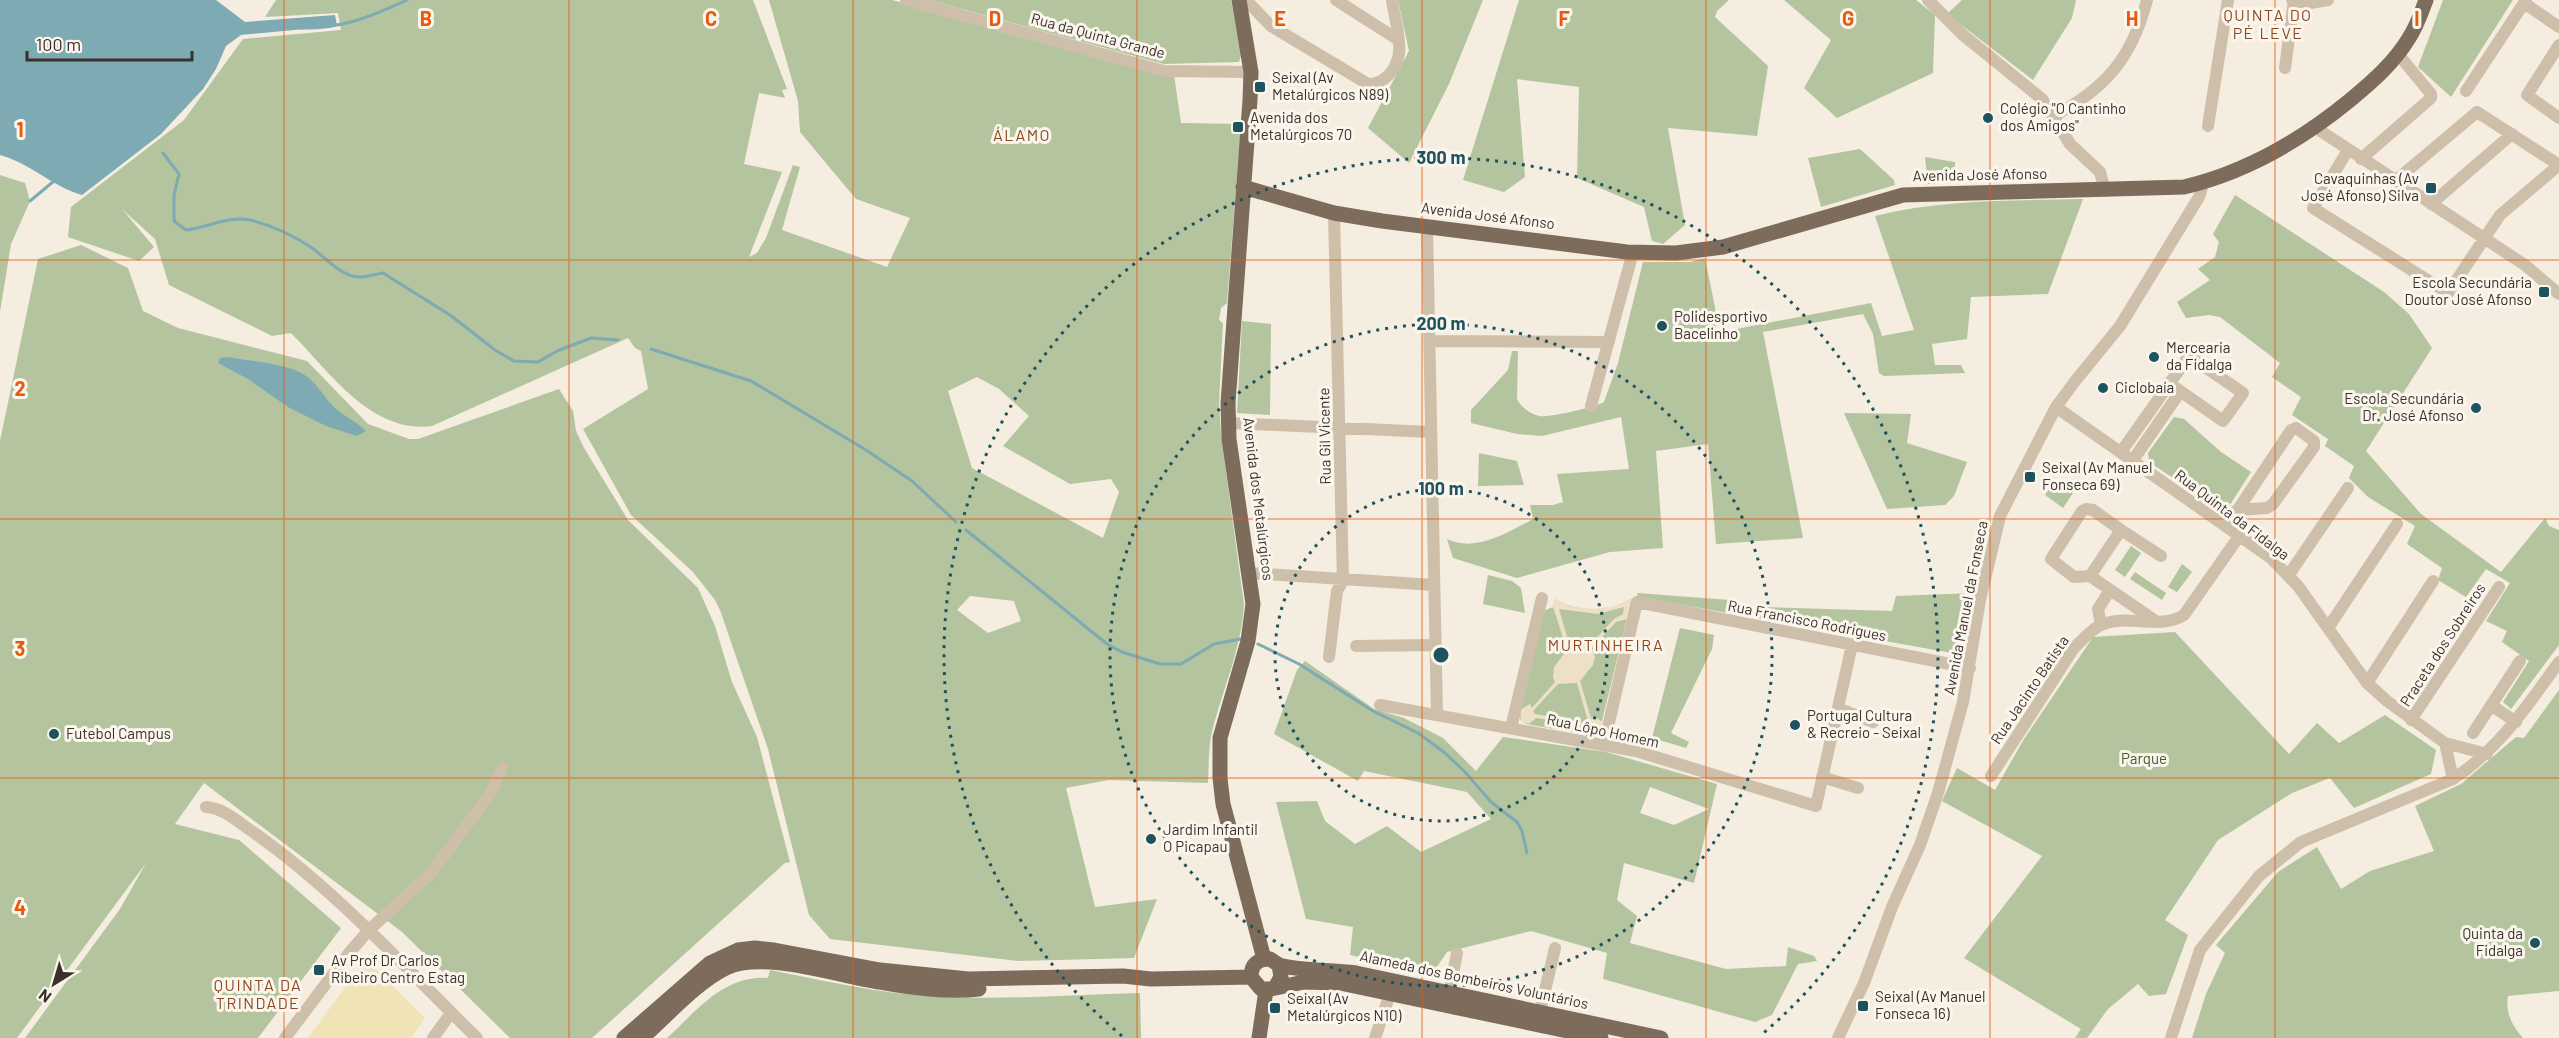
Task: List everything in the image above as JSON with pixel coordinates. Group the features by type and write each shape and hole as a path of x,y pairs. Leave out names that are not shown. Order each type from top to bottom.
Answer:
{"main road":[{"name":"Avenida dos Metalúrgicos","path":"1239,0 1251,72 1228,423 1253,604 1251,623 1220,738 1220,778 1223,804 1264,959"},
{"name":"Avenida José Afonso","path":"1243,186 1334,213 1427,227 1634,252 1676,253 1724,247 1903,195 2168,189 2203,184 2276,152 2316,128 2376,79 2410,36 2426,0"},
{"path":"624,1038 697,972 722,956 738,950 774,950 880,970 968,979 1123,976 1151,979 1251,978"},
{"path":"1259,1038 1271,988 1281,977 1279,965 1275,961 1264,959 1253,965 1251,978 1256,986 1271,988"},
{"path":"642,1038 711,977 740,963 757,960 880,983 940,989 1123,983 1151,979"},
{"name":"Alameda dos Bombeiros Voluntários","path":"1279,965 1296,969 1335,970 1392,987 1538,1018 1614,1033 1661,1038"},
{"name":"Alameda dos Bombeiros Voluntários","path":"1271,988 1304,982 1392,987"},
{"name":"Alameda dos Bombeiros Voluntários","path":"1538,1018 1601,1038"}],"street":[{"name":"Rua da Quinta Grande","path":"906,0 1164,70 1251,72"},
{"path":"1246,0 1271,26 1368,84 1377,85 1386,79 1396,63 1399,52 1392,0"},
{"path":"1336,0 1397,39"},
{"path":"1928,0 1963,35 2042,99 2070,144 2100,172 2105,191"},
{"path":"2054,116 2087,97 2118,66 2133,40 2147,0"},
{"path":"2208,126 2228,0"},
{"path":"2285,68 2293,0 2310,3 2328,0"},
{"path":"2466,90 2525,1 2559,27"},
{"path":"1242,18 1271,26"},
{"path":"2559,45 2527,95 2559,118"},
{"path":"2361,159 2431,98 2431,94 2398,54"},
{"path":"2348,150 2313,208 2448,293 2500,215 2559,165 2477,112 2395,181"},
{"path":"2316,128 2525,265 2559,294"},
{"path":"2431,204 2512,134"},
{"name":"Avenida Manuel da Fonseca","path":"1838,1038 1856,1004 1892,907 1920,845 1960,714 1970,668 1980,600 2000,516 2056,407 2120,326 2199,197 2203,184"},
{"name":"Rua Gil Vicente","path":"1329,657 1337,591 1343,581 1334,213"},
{"path":"1427,227 1437,715"},
{"path":"1591,406 1634,252"},
{"path":"1430,341 1609,342"},
{"path":"2133,460 2175,388 2189,356 2243,393 2223,422 2175,388"},
{"path":"2121,452 2175,388"},
{"name":"Rua Quinta da Fidalga","path":"2056,407 2271,558 2298,586 2367,683 2411,720 2445,743 2487,754"},
{"path":"1228,423 1431,432"},
{"path":"2227,526 2237,510 2291,430 2296,428 2314,441 2314,447 2273,504 2267,508 2237,510"},
{"path":"2288,576 2348,488"},
{"path":"2158,622 2090,576 2074,577 2053,562 2052,556 2082,511 2086,509 2093,510 2161,556"},
{"path":"2328,628 2397,524"},
{"path":"2090,576 2121,530"},
{"path":"2110,590 2098,609 2101,625 2115,622 2174,621 2184,615 2240,535"},
{"path":"1250,573 1343,581 1434,585"},
{"path":"2367,683 2433,581"},
{"name":"Praceta dos Sobreiros","path":"2411,720 2499,586"},
{"path":"1511,728 1542,597"},
{"name":"Rua Francisco Rodrigues","path":"1604,744 1637,602 1970,668"},
{"name":"Rua Jacinto Batista","path":"1991,776 2074,648 2101,625"},
{"path":"1356,646 1435,645"},
{"path":"1852,645 1822,777 1858,788"},
{"path":"2473,733 2520,661"},
{"path":"2171,1037 2200,950 2259,876 2301,842 2452,779 2487,754 2516,722 2559,662"},
{"name":"Rua Lôpo Homem","path":"1380,705 1636,751 1816,806 1822,777"},
{"path":"2491,705 2516,722"},
{"path":"1838,708 1873,722"},
{"path":"2445,743 2452,779"},
{"path":"285,1038 369,930 431,873 490,794 502,768"},
{"path":"206,807 218,808 276,848 324,887 477,1038"},
{"path":"1538,1018 1555,948"},
{"path":"1448,999 1457,953"},
{"path":"1375,1038 1392,987"},
{"path":"433,1038 451,1013"}],"green space":[{"path":"276,0 753,0 787,89 782,90 785,98 759,93 744,164 782,172 749,257 757,253 766,238 793,165 800,167 782,230 887,267 910,218 856,199 800,132 798,101 769,0 892,0 1174,75 1181,123 1241,124 1227,303 1221,308 1219,320 1223,323 1219,403 1221,435 1244,605 1239,638 1211,738 1208,783 1109,780 1066,788 1095,907 1157,899 1134,958 1018,961 830,939 809,915 768,749 720,610 693,572 631,515 583,429 648,389 641,351 635,348 628,338 432,426 410,426 390,420 353,397 291,333 272,336 169,285 155,239 122,209 154,247 139,261 68,237 71,207 184,120 243,39 341,30 338,13 265,17","holes":["977,377 999,389 1029,416 1003,446 1070,484 1111,479 1119,492 1103,538 972,468 948,391","970,596 1014,601 1021,621 988,633 957,610"]},
{"path":"929,0 1231,0 1241,55 1239,62 1164,64"},
{"path":"1398,0 1483,0 1449,84 1409,163 1368,128 1409,51"},
{"path":"1519,0 1729,0 1717,11 1715,17 1768,66 1757,136 1668,128 1685,225 1663,244 1652,241 1644,207 1577,178 1579,87 1517,79 1525,177 1504,192 1463,180"},
{"path":"1784,0 1916,0 1935,15 1933,73 1837,118 1804,88 1831,40"},
{"path":"1962,0 2076,0 2072,18 2033,80 1947,14"},
{"path":"2443,0 2513,0 2451,97 2418,67"},
{"path":"1860,149 1894,180 1895,185 1821,207 1808,158"},
{"path":"1925,157 1955,162 1955,181 1928,184"},
{"path":"0,175 25,183 30,201 11,244 0,312"},
{"path":"2235,195 2384,292 2409,314 2432,348 2366,451 2421,514 2501,572 2545,518 2549,526 2559,530 2559,645 2511,709 2503,702 2529,661 2502,642 2507,631 2486,621 2510,583 2486,569 2466,597 2438,580 2442,568 2407,544 2415,526 2368,497 2349,478 2354,466 2325,446 2328,439 2292,415 2301,397 2272,377 2280,363 2220,317 2209,315 2186,318 2177,302 2210,280 2198,269 2215,257 2219,242 2213,234"},
{"path":"2083,199 2048,294 1971,297 1967,339 1932,344 1935,365 1961,365 1965,373 1884,376 1879,373 1873,334 1863,314 1763,332 1803,538 1716,544 1708,444 1656,451 1663,548 1610,552 1517,578 1453,558 1447,539 1469,544 1492,539 1533,519 1530,505 1553,505 1563,502 1557,474 1629,469 1621,417 1542,436 1517,434 1471,423 1471,410 1508,370 1512,351 1518,351 1517,399 1532,414 1552,415 1604,402 1618,363 1643,262 1691,262 1705,258 1715,307 1716,333 1871,303 1882,336 1914,330 1875,216 1927,206"},
{"path":"81,245 128,268 143,311 178,328 307,361 368,424 409,439 418,439 559,389 573,411 576,431 584,448 628,520 698,588 715,626 732,682 757,737 790,862 785,863 592,1038 510,1038 402,932 204,783 175,824 239,840 341,928 258,1038 25,1038 120,909 146,863 17,1038 0,1038 0,441 38,259"},
{"path":"1242,321 1271,324 1270,415 1237,413"},
{"path":"1844,413 1911,414 1907,443 1967,462 1954,496 1945,505 1887,509"},
{"path":"2174,417 2184,419 2221,452 2251,472 2228,508 2221,510 2149,462 2148,453"},
{"path":"1479,453 1517,461 1524,485 1478,486"},
{"path":"2055,480 2073,493 2063,508 2045,495"},
{"path":"2131,546 2141,553 2125,577 2115,570"},
{"path":"2182,564 2192,572 2177,592 2168,587"},
{"path":"2135,572 2166,593 2162,600 2130,579"},
{"path":"1488,575 1512,581 1521,588 1525,613 1483,604"},
{"path":"1637,593 1730,600 1734,608 1762,610 1764,607 1892,611 1896,596 1974,593 1962,645 1952,653 1638,597"},
{"path":"1632,598 1599,733 1592,736 1526,724 1520,719 1519,714 1543,611 1553,607 1555,599 1573,607 1604,609"},
{"path":"1680,628 1714,635 1712,649 1671,733 1689,742 1686,748 1652,738"},
{"name":"Parque","path":"2175,632 2289,754 2317,723 2339,743 2385,715 2436,750 2431,774 2354,808 2330,778 2292,793 2218,840 2165,920 2188,935 2166,994 2149,996 2138,984 2108,1009 2087,1038 2075,1038 2081,1029 1964,958 2042,856 1942,801 1957,768 1995,790 2024,739 2093,637"},
{"path":"1305,661 1374,709 1404,718 1443,738 1476,771 1503,737 1606,752 1717,784 1694,883 1624,863 1617,900 1637,916 1630,943 1726,969 1786,966 1788,947 1814,956 1817,961 1798,964 1772,1015 1755,1022 1603,979 1607,953 1531,931 1447,952 1434,971 1350,955 1353,927 1306,919 1276,802 1317,801 1325,821 1355,844 1387,826 1421,852 1491,819 1467,792 1364,771 1358,781 1274,734 1297,670","holes":["1650,787 1709,809 1674,825 1640,813"]},
{"path":"2559,690 2559,991 2508,996 2510,1018 2523,1038 2192,1038 2206,994 2225,953 2216,945 2278,872 2317,847 2341,889 2370,871 2434,851 2415,806 2461,784 2516,737 2524,738"},
{"path":"770,970 838,984 905,994 964,998 1140,993 1141,1038 667,1038 700,1006 724,989 737,982 768,978"}],"sand":[{"path":"366,959 425,1018 411,1038 308,1038"}],"shaded area":[{"path":"1632,598 1627,619 1616,622 1592,648 1595,657 1593,665 1580,681 1591,718 1595,716 1602,722 1599,733 1592,736 1586,735 1582,725 1536,718 1529,724 1521,721 1520,710 1530,704 1532,708 1555,682 1554,667 1567,650 1553,607 1555,599 1572,607 1596,609 1614,606","holes":["1624,607 1623,614 1614,619 1589,646 1583,644 1570,647 1559,609 1598,614","1577,683 1588,721 1585,723 1535,714 1533,711 1558,684"]}],"water":[{"path":"0,0 216,0 245,22 335,15 337,26 241,35 226,46 216,69 203,89 161,134 82,195 0,155"},
{"path":"229,357 282,366 301,373 312,381 337,410 366,431 357,436 326,426 288,407 248,379 218,363 220,358"}],"waterway":[{"path":"300,28 315,28 355,21 407,0"},
{"path":"163,153 179,174 174,195 174,221 186,230 234,219 258,222 288,234 309,246 346,274 366,277 383,273 450,315 495,350 514,361 538,362 557,351 591,338 618,340"},
{"path":"30,201 54,181"},
{"path":"651,349 751,381 866,450 912,481 956,522"},
{"path":"966,530 1107,644 1122,652 1160,664 1181,664 1214,644 1241,639"},
{"path":"1258,644 1299,664 1373,711 1418,733 1445,753 1491,802 1517,822 1522,831 1527,853"}],"place":[{"name":"Seixal (Av Metalúrgicos N89)","path":"1260,87"},
{"name":"Colégio \"O Cantinho dos Amigos\"","path":"1988,118"},
{"name":"Avenida dos Metalúrgicos 70","path":"1238,127"},
{"name":"Cavaquinhas (Av José Afonso) Silva","path":"2431,188"},
{"name":"Escola Secundária Doutor José Afonso","path":"2544,292"},
{"name":"Polidesportivo Bacelinho","path":"1662,326"},
{"name":"Mercearia da Fidalga","path":"2154,357"},
{"name":"Ciclobaía","path":"2103,388"},
{"name":"Escola Secundária Dr. José Afonso","path":"2476,408"},
{"name":"Seixal (Av Manuel Fonseca 69)","path":"2030,477"},
{"name":"Portugal Cultura & Recreio - Seixal","path":"1795,725"},
{"name":"Futebol Campus","path":"54,734"},
{"name":"Jardim Infantil O Picapau","path":"1151,839"},
{"name":"Quinta da Fidalga","path":"2535,943"},
{"name":"Av Prof Dr Carlos Ribeiro Centro Estag","path":"319,970"},
{"name":"Seixal (Av Manuel Fonseca 16)","path":"1863,1006"},
{"name":"Seixal (Av Metalúrgicos N10)","path":"1275,1008"}],"district":[{"name":"QUINTA DO PÉ LEVE","path":"2268,24"},
{"name":"ÁLAMO","path":"1022,135"},
{"name":"MURTINHEIRA","path":"1606,645"},
{"name":"QUINTA DA TRINDADE","path":"258,994"}]}
